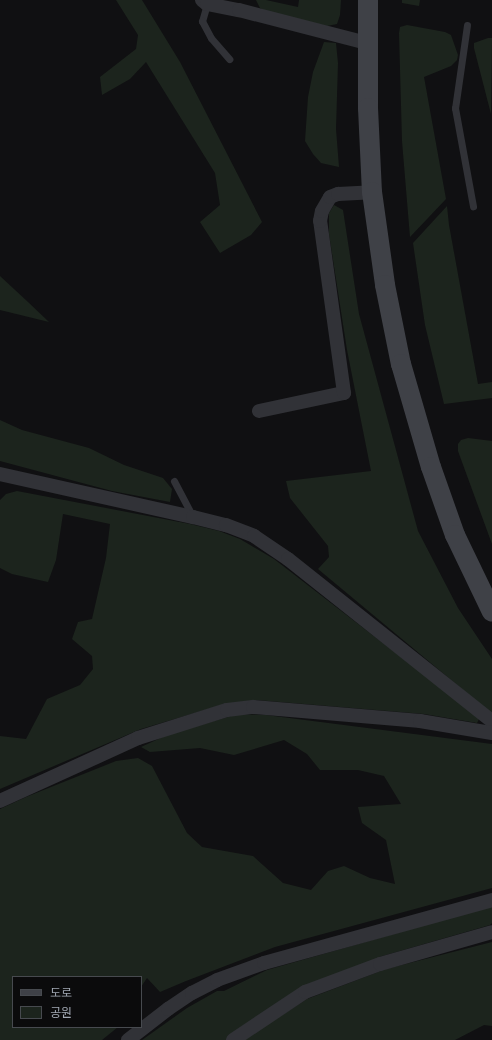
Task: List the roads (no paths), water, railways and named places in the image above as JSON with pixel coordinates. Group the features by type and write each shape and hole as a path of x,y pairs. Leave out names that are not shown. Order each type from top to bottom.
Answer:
{"street":[{"path":"368,0 368,108 372,192 385,285 401,364 431,467 450,522 492,612"},
{"path":"205,2 367,42"},
{"path":"259,410 344,393 320,221 322,211 330,197 338,194 372,192"},
{"path":"0,474 226,525 254,536 288,559 492,721"},
{"path":"0,801 138,738 227,710 253,707 420,721 492,733"},
{"path":"128,1040 174,1005 217,980 264,963 492,900"},
{"path":"233,1040 306,992 380,964 492,932"}],"lane":[{"path":"205,2 202,21 210,38 229,59"},
{"path":"467,24 455,108 474,206"},
{"path":"174,481 193,517"}]}
